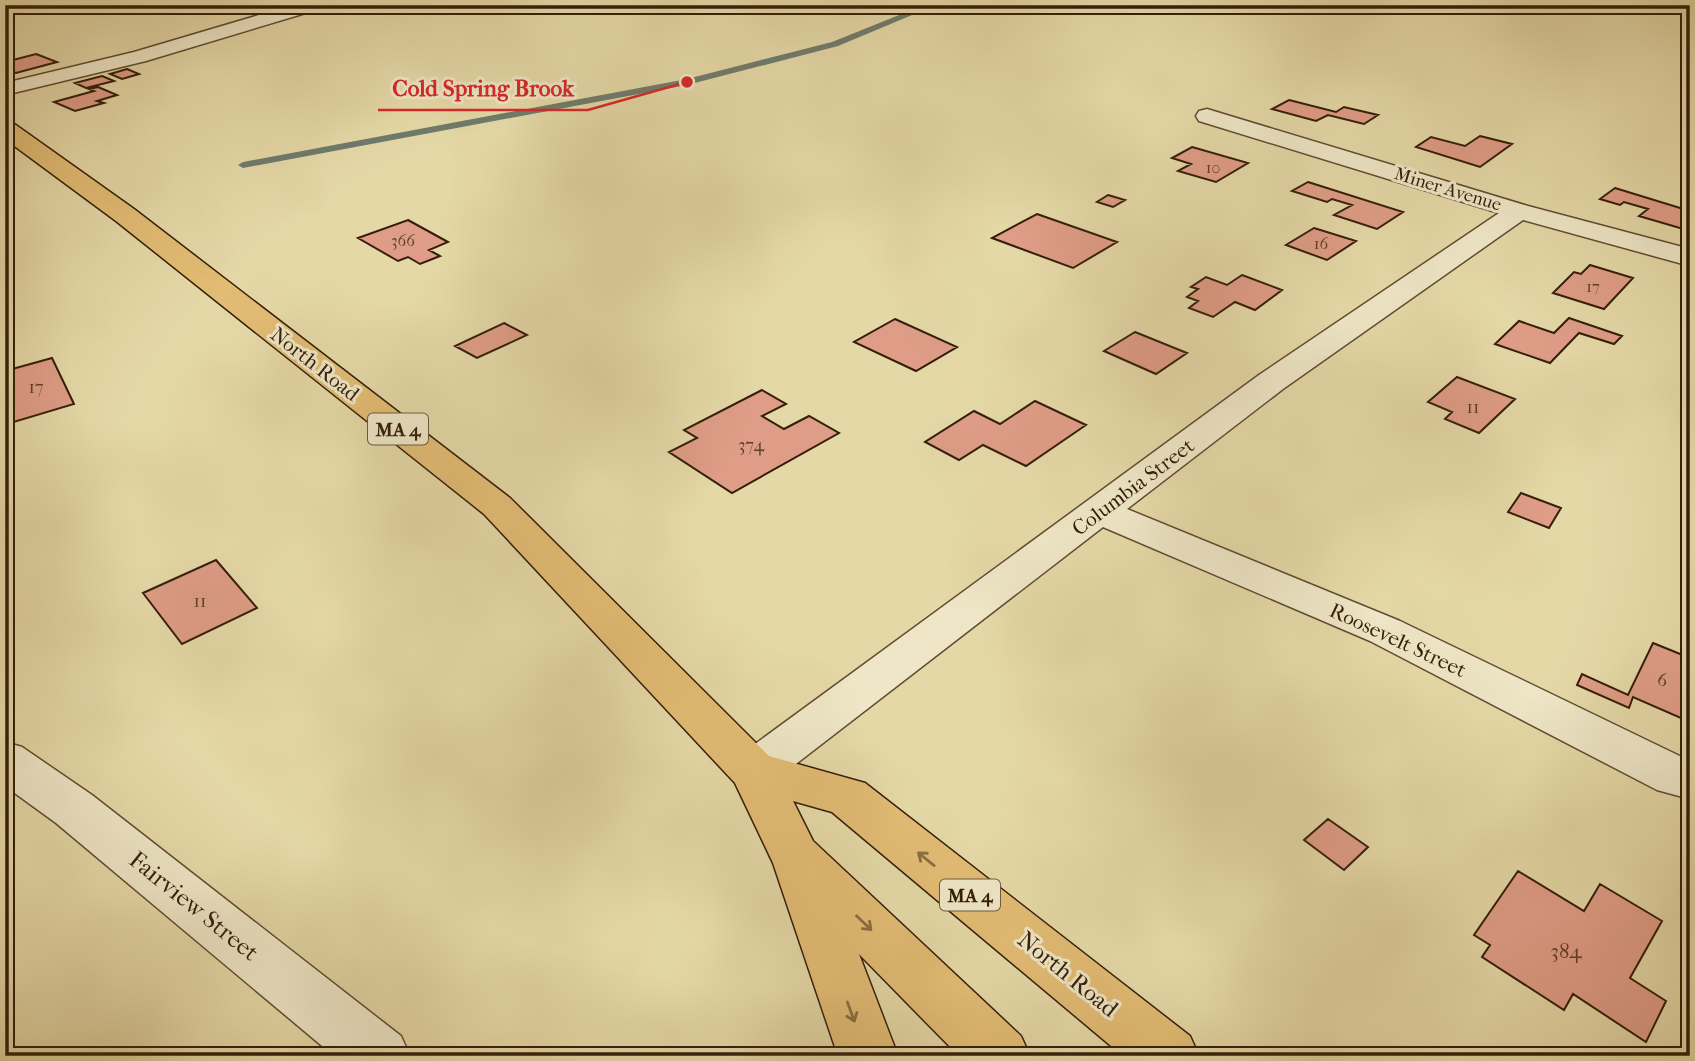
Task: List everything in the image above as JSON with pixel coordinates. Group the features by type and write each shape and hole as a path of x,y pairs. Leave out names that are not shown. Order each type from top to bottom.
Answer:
{"main road":[{"name":"North Road","path":"5,128 125,215 497,506 753,771 795,856 1000,1056"},
{"name":"North Road","path":"753,771 848,797 1170,1056"},
{"path":"795,856 867,1056"}],"street":[{"path":"5,89 139,57 313,5"},
{"name":"Miner Avenue","path":"1207,116 1519,211 1690,258"},
{"name":"Columbia Street","path":"753,771 1271,382 1519,211"},
{"name":"Roosevelt Street","path":"1100,512 1385,631 1674,777 1690,780"},
{"name":"Fairview Street","path":"5,760 74,809 380,1056"}],"building":[{"path":"36,54 57,62 16,73 5,69 5,62"},
{"path":"127,69 139,74 122,79 110,74"},
{"path":"102,76 114,81 86,88 75,83"},
{"path":"98,87 117,95 97,101 104,103 75,111 54,102 94,91 89,89"},
{"path":"1289,100 1336,112 1344,107 1378,115 1364,124 1328,115 1316,121 1272,109"},
{"path":"1480,136 1512,144 1480,167 1416,147 1431,137 1465,146"},
{"path":"1192,147 1248,163 1216,182 1178,171 1191,164 1172,158"},
{"path":"1308,182 1403,212 1377,229 1334,215 1352,205 1332,199 1327,202 1292,191"},
{"path":"1615,188 1690,211 1690,231 1639,216 1648,209 1600,199"},
{"path":"1108,195 1125,200 1113,207 1097,202"},
{"path":"1037,214 1117,242 1073,268 992,238"},
{"path":"408,220 448,242 429,250 440,256 420,264 408,257 398,261 358,238"},
{"path":"1314,228 1356,241 1327,260 1286,245"},
{"path":"1590,265 1633,278 1604,309 1553,293 1574,272 1581,274"},
{"path":"1242,275 1282,290 1255,310 1235,302 1213,317 1189,308 1198,301 1187,297 1198,289 1191,287 1206,277 1227,285"},
{"path":"1569,318 1622,336 1614,344 1579,333 1550,363 1495,344 1519,321 1554,333"},
{"path":"895,319 957,347 916,371 854,342"},
{"path":"504,323 527,335 477,358 455,346"},
{"path":"1135,332 1187,353 1156,374 1104,351"},
{"path":"52,358 74,404 7,424 5,371"},
{"path":"1457,377 1515,399 1479,433 1445,419 1452,412 1428,402"},
{"path":"762,390 786,404 762,416 784,429 809,416 839,433 732,493 669,452 697,438 684,430"},
{"path":"1035,401 1086,425 1026,466 983,445 959,460 925,442 974,411 1000,424"},
{"path":"1521,493 1561,508 1549,528 1508,512"},
{"path":"216,560 257,608 182,644 143,593"},
{"path":"1653,643 1690,658 1690,722 1633,697 1629,708 1577,685 1582,674 1628,695"},
{"path":"1328,819 1368,847 1344,870 1304,840"},
{"path":"1518,871 1584,911 1600,884 1662,921 1630,978 1666,1001 1646,1042 1573,994 1564,1010 1482,957 1490,945 1474,935"}],"waterway":[{"path":"243,165 687,82 835,44 932,5"}],"place":[{"name":"Cold Spring Brook","path":"687,82"}]}
